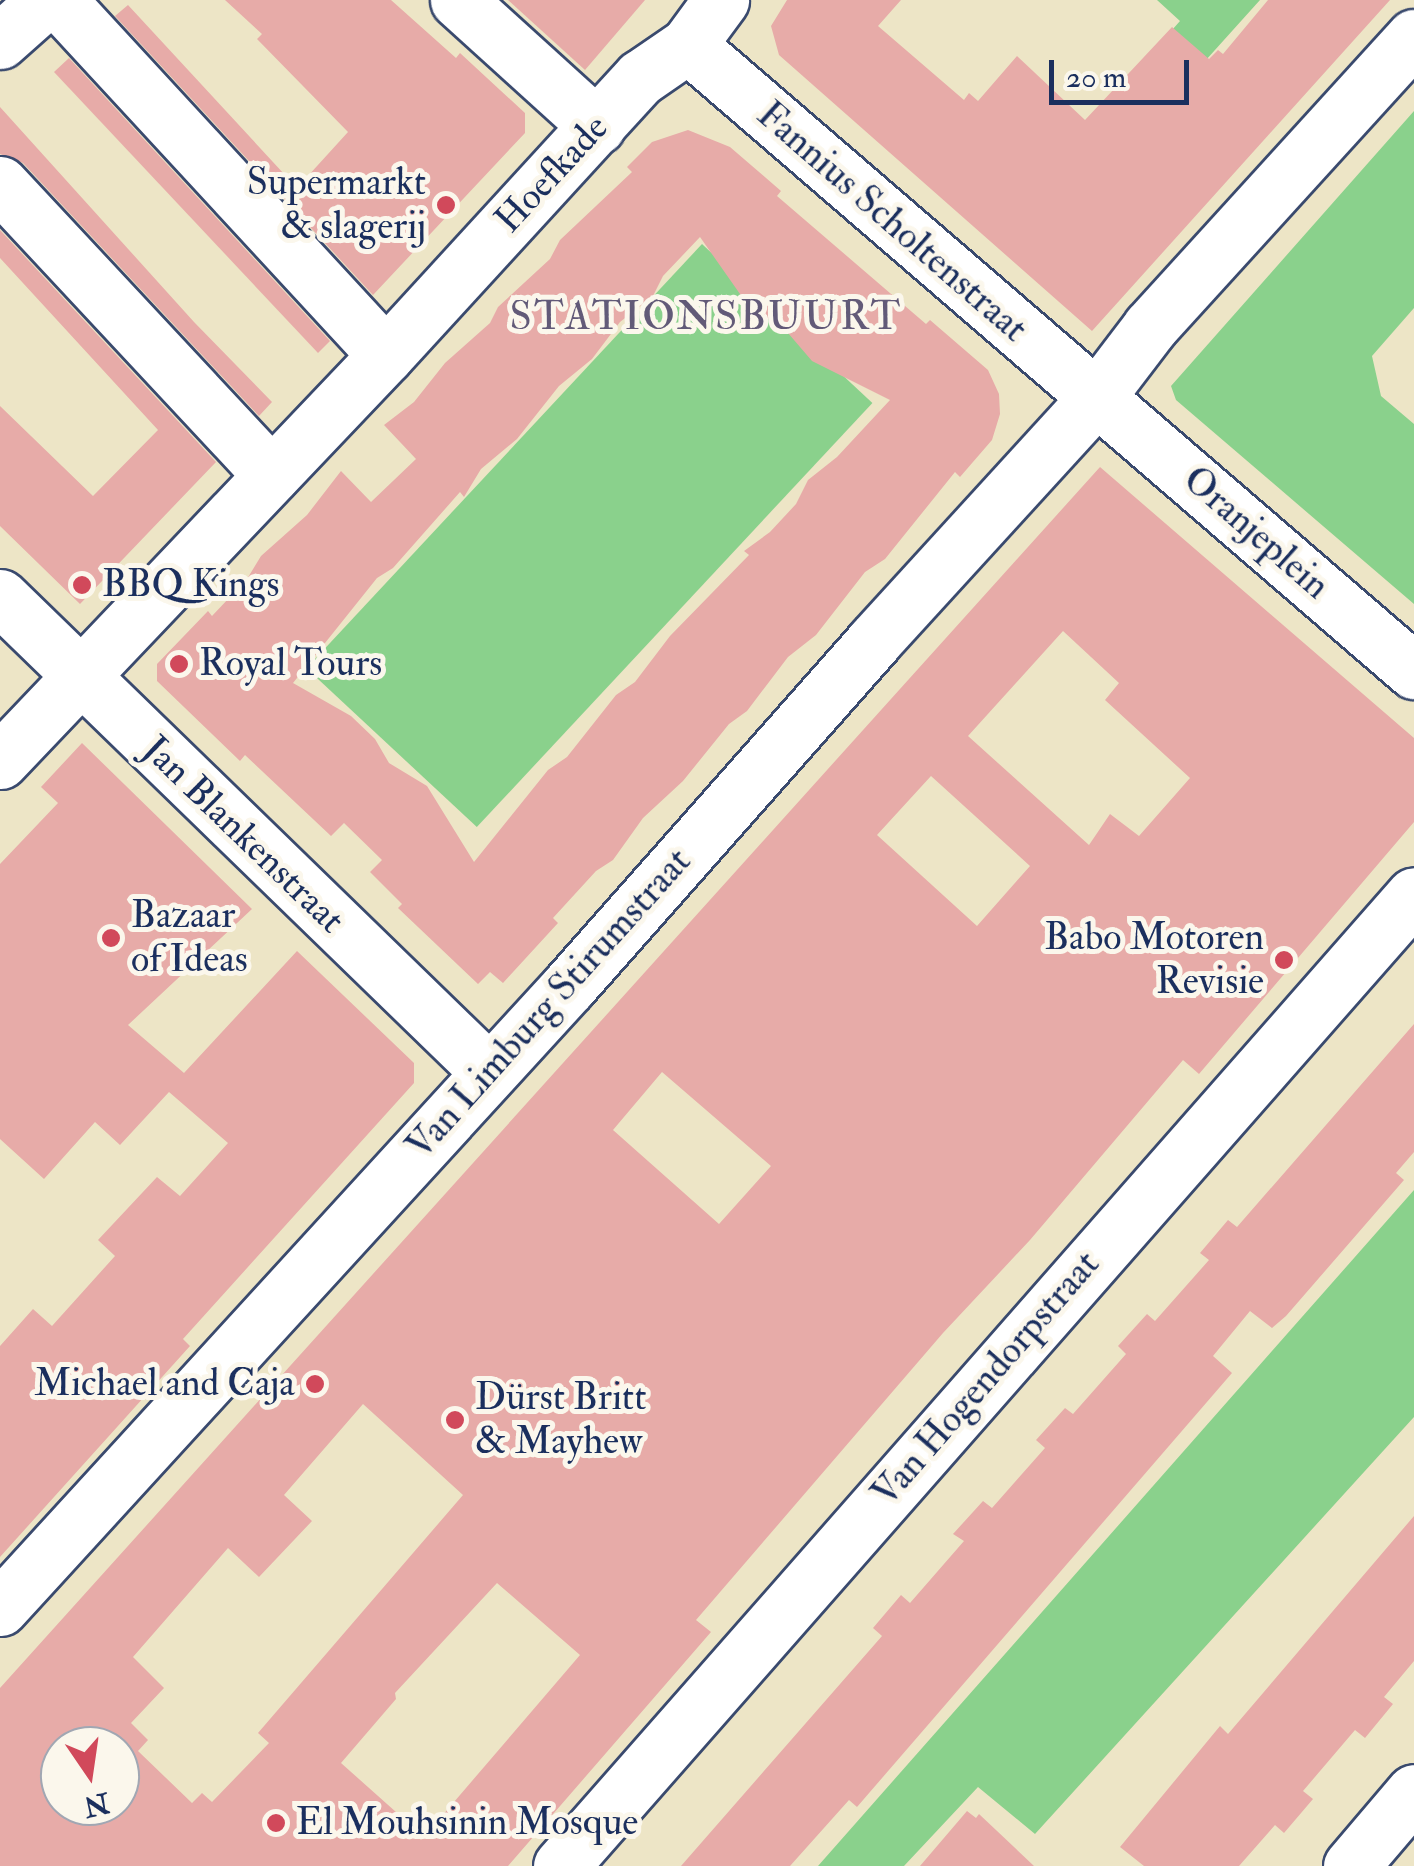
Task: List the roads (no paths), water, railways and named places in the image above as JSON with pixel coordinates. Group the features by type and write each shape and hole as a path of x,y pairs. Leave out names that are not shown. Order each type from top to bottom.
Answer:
{"street":[{"path":"0,41 46,0"},
{"path":"58,0 386,354"},
{"path":"458,0 596,126"},
{"name":"Hoefkade","path":"0,761 386,354 640,78 688,45 720,0"},
{"name":"Van Limburg Stirumstraat","path":"0,1608 1096,398 1150,327 1414,37"},
{"name":"Fannius Scholtenstraat","path":"688,45 1096,398"},
{"path":"0,184 271,476"},
{"name":"Oranjeplein","path":"1096,398 1414,671"},
{"name":"Jan Blankenstraat","path":"0,597 488,1071"},
{"name":"Van Hogendorpstraat","path":"561,1866 1414,895"},
{"path":"1350,1866 1414,1792"}],"place":[{"name":"Supermarkt & slagerij","path":"446,205"},
{"name":"BBQ Kings","path":"82,585"},
{"name":"Royal Tours","path":"179,664"},
{"name":"Bazaar of Ideas","path":"111,938"},
{"name":"Babo Motoren Revisie","path":"1284,960"},
{"name":"Michael and Caja","path":"315,1384"},
{"name":"Dürst Britt & Mayhew","path":"455,1420"},
{"name":"El Mouhsinin Mosque","path":"276,1823"}],"district":[{"name":"STATIONSBUURT","path":"706,317"}]}
